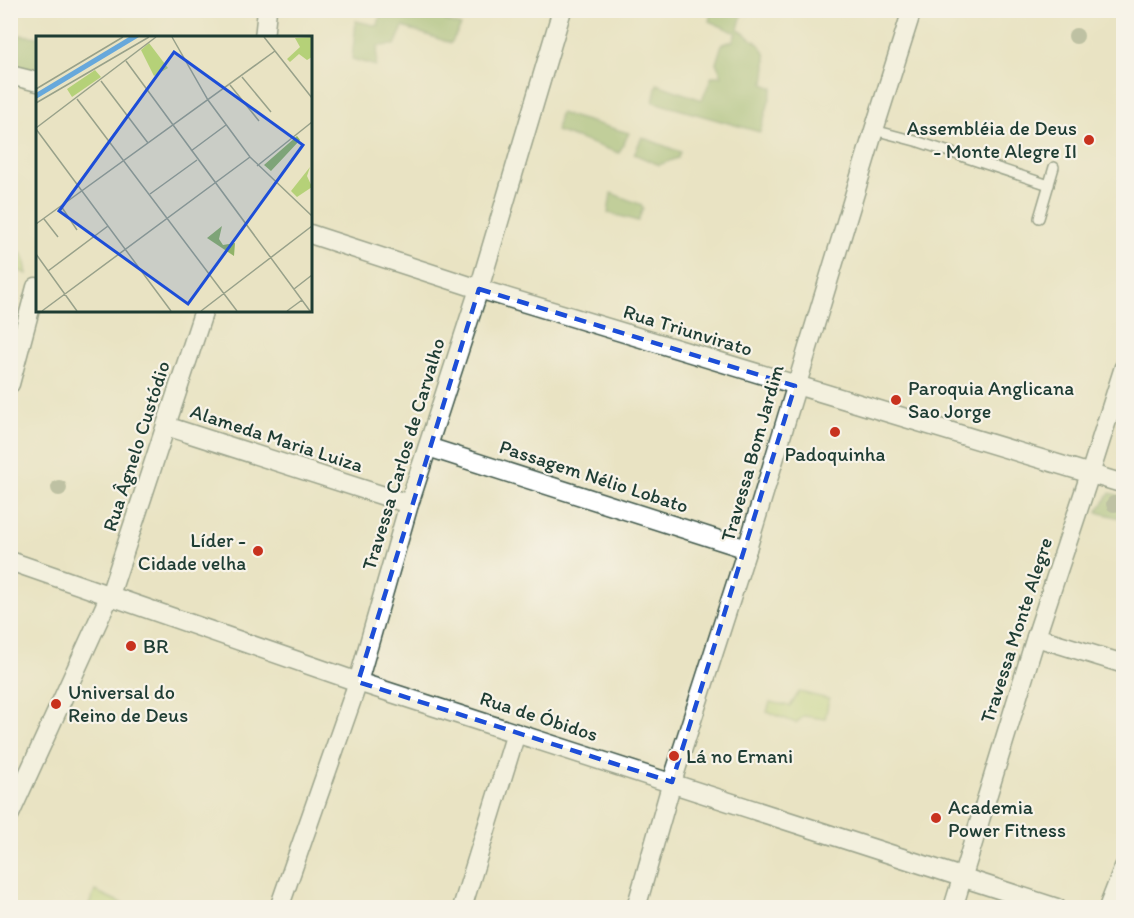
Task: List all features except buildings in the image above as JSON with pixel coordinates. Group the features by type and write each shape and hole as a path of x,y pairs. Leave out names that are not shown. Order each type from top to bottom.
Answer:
{"street":[{"path":"264,36 267,10"},
{"name":"Travessa Carlos de Carvalho","path":"279,908 358,682 409,504 478,289 562,10"},
{"name":"Travessa Bom Jardim","path":"636,908 672,782 747,549 795,386 912,10"},
{"path":"10,75 36,82"},
{"name":"Rua Triunvirato","path":"312,235 478,289 1124,484"},
{"path":"10,384 36,287"},
{"name":"Rua Âgnelo Custódio","path":"10,814 110,595 203,312"},
{"name":"Travessa Monte Alegre","path":"953,908 1036,637 1124,367"},
{"name":"Alameda Maria Luiza","path":"166,426 409,504"},
{"name":"Passagem Nélio Lobato","path":"428,447 747,549"},
{"name":"Rua de Óbidos","path":"10,561 358,682 1057,908"},
{"path":"1036,637 1124,664"},
{"path":"462,908 516,733"},
{"path":"1108,908 1124,867"}],"lane":[{"path":"874,129 1049,185"},
{"path":"1039,218 1054,166"}],"highlighted area":[{"path":"479,289 795,386 672,782 358,682"}],"green space":[{"path":"381,11 448,11 446,21 461,26 451,43 403,27 395,45 378,46 376,66 352,59 356,21 378,26"},
{"path":"708,11 743,11 738,29 764,50 766,63 764,84 773,88 760,132 653,102 657,84 702,100 712,76 722,76 716,63 722,44 733,41 736,33 709,21 711,12"},
{"path":"10,34 36,37 36,75 11,69"},
{"path":"560,113 629,133 619,153 556,131"},
{"path":"642,137 680,152 678,158 659,165 634,154"},
{"path":"611,193 640,204 643,208 638,221 608,213"},
{"path":"11,243 24,257 27,274 11,267"},
{"path":"1110,493 1123,496 1123,519 1097,512"},
{"path":"799,692 829,699 825,719 804,716 796,723 767,712 770,702 790,706"},
{"path":"95,891 130,907 88,907"}],"place":[{"name":"Assembléia de Deus - Monte Alegre II","path":"1089,140"},
{"name":"Paroquia Anglicana Sao Jorge","path":"896,400"},
{"name":"Padoquinha","path":"835,432"},
{"name":"Líder - Cidade velha","path":"258,551"},
{"name":"BR","path":"131,646"},
{"name":"Universal do Reino de Deus","path":"56,704"},
{"name":"Lá no Ernani","path":"674,756"},
{"name":"Academia Power Fitness","path":"936,818"}]}
